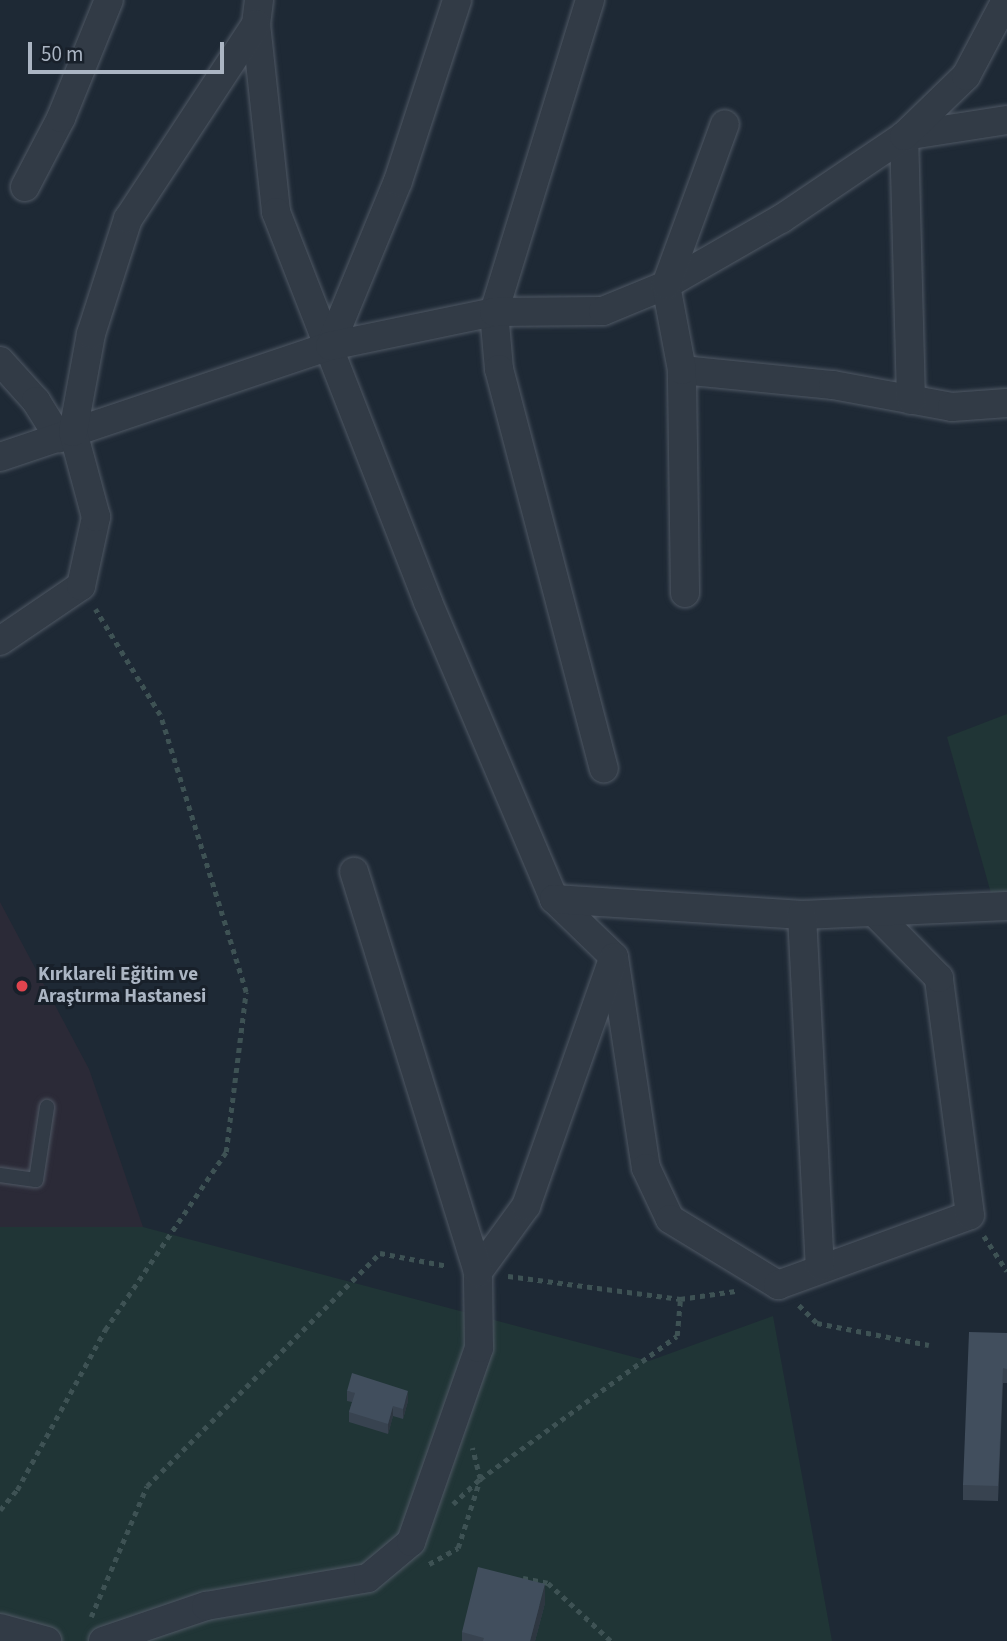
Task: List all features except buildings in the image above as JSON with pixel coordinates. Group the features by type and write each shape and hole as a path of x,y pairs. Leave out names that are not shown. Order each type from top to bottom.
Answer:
{"street":[{"path":"25,187 61,118 109,0"},
{"path":"330,346 398,181 457,0"},
{"path":"590,0 494,312 499,369 604,768"},
{"path":"0,457 330,346 494,312 603,311 666,285 781,219 904,136 966,76 1006,0"},
{"path":"258,12 276,212 428,602 554,899 614,957 646,1168 670,1219 778,1285 820,1266 970,1215 939,978 874,912"},
{"path":"66,435 91,334 128,219 258,12"},
{"path":"904,136 1007,120"},
{"path":"685,593 682,370 666,285 725,124"},
{"path":"904,136 911,400"},
{"path":"0,361 66,435 96,517 81,586 0,641"},
{"path":"682,370 833,385 952,407 1007,403"},
{"path":"94,1635 206,1606 368,1578 411,1542 479,1349 478,1272 354,872"},
{"path":"554,899 802,915 1007,906"},
{"path":"802,915 820,1266"},
{"path":"478,1272 526,1206 614,957"},
{"path":"0,1628 47,1641"}],"lane":[{"path":"0,1175 36,1180 47,1107"}],"path":[{"path":"0,1510 17,1490 105,1331 226,1152 246,992 160,715 81,586"},
{"path":"970,1215 1007,1272"},
{"path":"94,1635 147,1486 380,1253 478,1272 680,1299 778,1285 817,1323 929,1345"},
{"path":"450,1506 480,1479 677,1336 680,1299"},
{"path":"511,1576 548,1583 611,1641"}],"shaded area":[{"name":"Kırklareli Eğitim ve Araştırma Hastanesi","path":"0,902 89,1069 143,1227 0,1227"}],"green space":[{"path":"1007,714 1007,911 996,911 947,737"},
{"path":"0,1227 143,1227 649,1361 773,1316 832,1641 0,1641"}],"place":[{"name":"Kırklareli Eğitim ve Araştırma Hastanesi","path":"22,986"}]}
